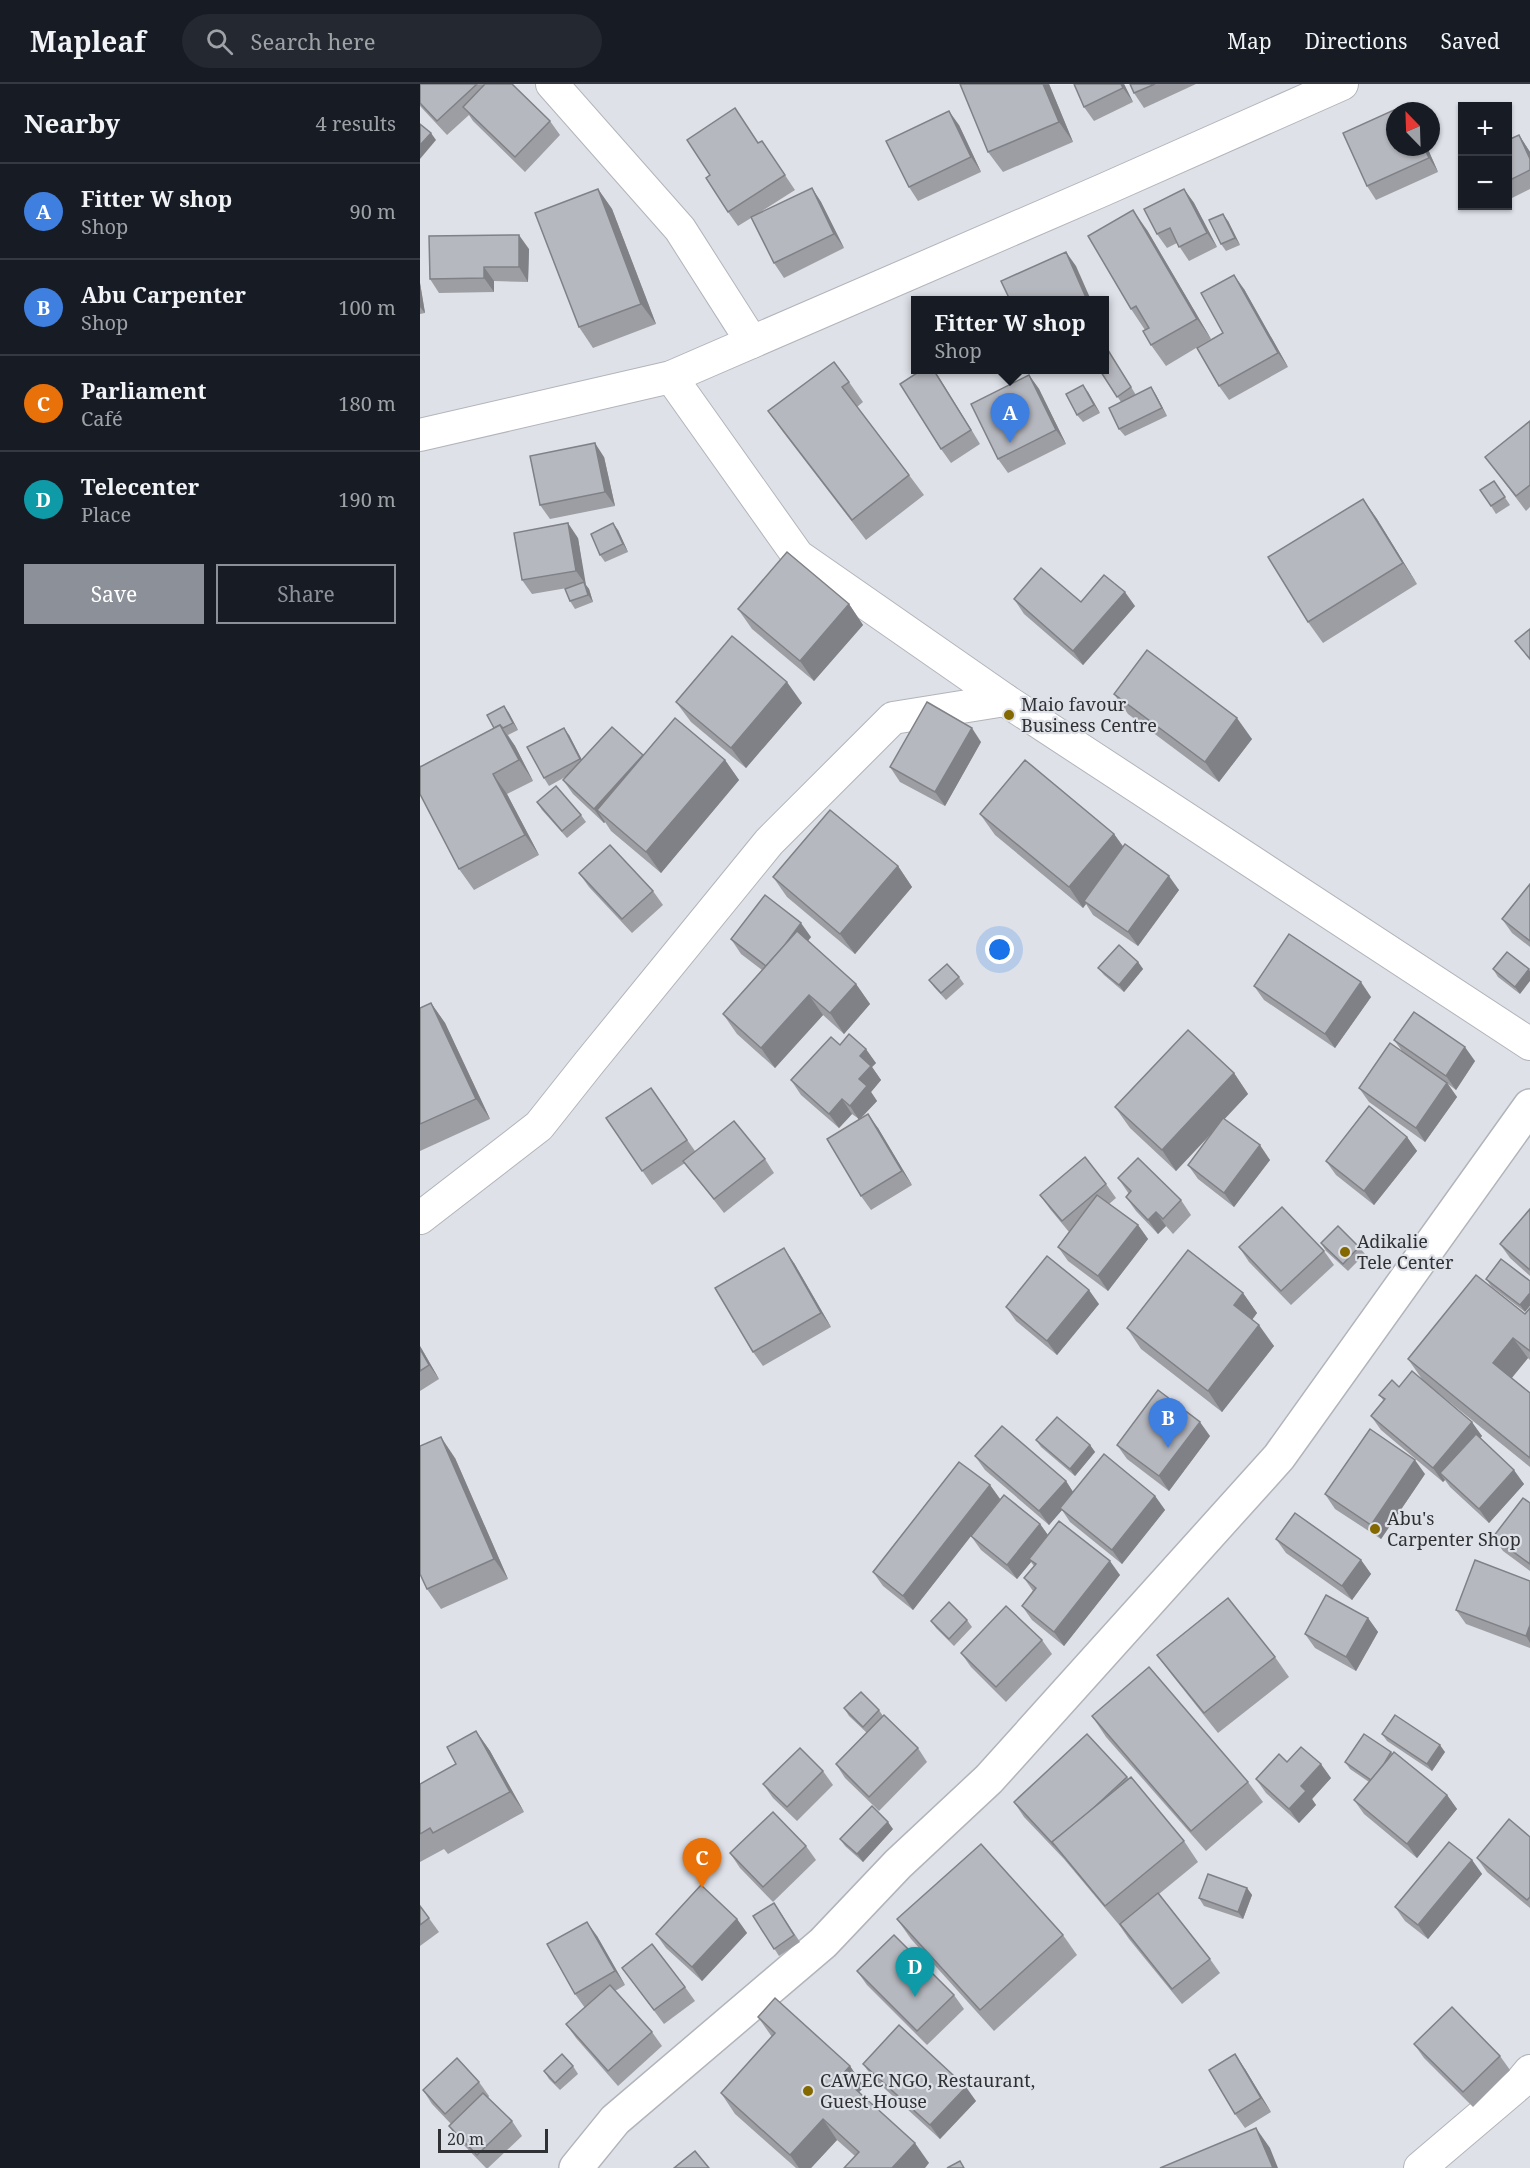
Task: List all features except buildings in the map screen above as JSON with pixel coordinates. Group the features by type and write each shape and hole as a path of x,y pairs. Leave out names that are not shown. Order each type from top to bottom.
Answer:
{"main road":[{"path":"576,2168 615,2120 823,1943 898,1864 989,1779 1271,1466 1530,1106"}],"street":[{"path":"552,84 680,229 752,342"},
{"path":"420,435 671,376 1092,195 1342,84"},
{"path":"671,376 798,556 1005,700 1530,1044"},
{"path":"420,1218 539,1126 596,1053 770,842 893,718 1005,700"},
{"path":"1420,2168 1530,2072"}],"place":[{"name":"Fitter W shop","path":"1010,443"},
{"name":"Maio favour Business Centre","path":"1009,715"},
{"name":"Adikalie Tele Center","path":"1345,1252"},
{"name":"Abu Carpenter","path":"1168,1448"},
{"name":"Abu's Carpenter Shop","path":"1375,1529"},
{"name":"Parliament","path":"702,1888"},
{"name":"Telecenter","path":"915,1997"},
{"name":"CAWEC NGO, Restaurant, Guest House","path":"808,2091"}]}
